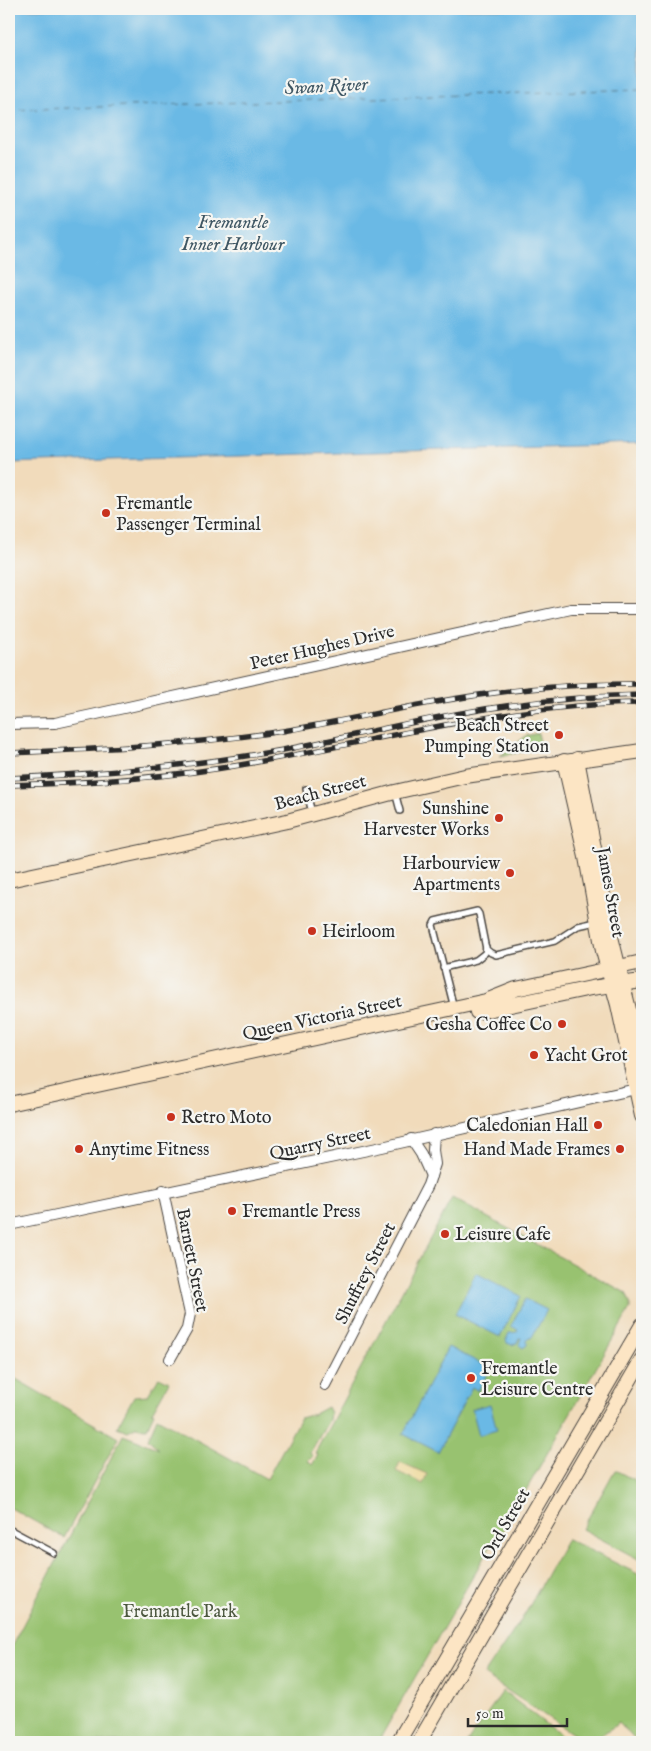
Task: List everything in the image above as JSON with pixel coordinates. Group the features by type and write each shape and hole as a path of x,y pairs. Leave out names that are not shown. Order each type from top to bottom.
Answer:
{"street":[{"name":"Peter Hughes Drive","path":"9,724 55,723 571,609 642,609"},
{"name":"Beach Street","path":"9,880 287,821 395,792 465,776 642,751"},
{"name":"James Street","path":"570,760 597,921 614,968"},
{"name":"James Street","path":"570,760 606,913 614,968 642,1062"},
{"name":"Queen Victoria Street","path":"9,1104 486,1001 516,989 642,962"},
{"name":"Queen Victoria Street","path":"9,1112 581,990 642,981"},
{"name":"James Street","path":"618,984 642,1116"},
{"name":"Quarry Street","path":"9,1225 382,1147 636,1089"},
{"name":"Shuffrey Street","path":"325,1385 428,1185 435,1164 433,1150 434,1134"},
{"path":"411,1139 421,1154 431,1176"},
{"name":"Barnett Street","path":"163,1192 190,1314 187,1328 170,1360"},
{"name":"Ord Street","path":"398,1742 642,1325"},
{"name":"Ord Street","path":"419,1742 642,1359"}],"lane":[{"path":"306,789 313,814"},
{"path":"395,792 400,811"},
{"path":"454,1008 433,925 437,920 477,911 486,947 489,952 496,955"},
{"path":"443,968 558,940 578,926 597,921"},
{"path":"476,960 485,953 486,947"},
{"path":"9,1529 54,1553"}],"green space":[{"path":"538,733 541,746 533,750 500,756 526,736"},
{"name":"Fremantle Park","path":"452,1198 626,1293 630,1309 494,1546 491,1545 378,1742 9,1742 9,1651 123,1435 159,1449 148,1439 157,1418 267,1479 300,1418 314,1414 327,1407 330,1413 329,1420 310,1453 313,1456 308,1461 312,1465 318,1455 315,1453"},
{"path":"9,1375 118,1438 64,1538 9,1507"},
{"path":"159,1377 169,1382 152,1412 154,1413 147,1428 135,1427 128,1431 117,1427 134,1396 148,1395"},
{"path":"615,1470 642,1484 642,1561 582,1529"},
{"path":"567,1539 642,1576 642,1742 637,1742 619,1723 591,1742 585,1742 484,1675 525,1614"},
{"path":"503,1691 569,1742 467,1742"}],"sand":[{"path":"400,1462 427,1474 423,1484 396,1471"}],"water":[{"name":"Fremantle Inner Harbour","path":"9,9 642,9 642,444 9,463"},
{"path":"476,1273 521,1296 500,1337 455,1314"},
{"path":"525,1299 547,1310 532,1337 527,1340 527,1345 523,1348 519,1345 521,1338 512,1345 507,1343 506,1340 509,1333 517,1332 518,1330 511,1326"},
{"path":"448,1347 488,1367 486,1371 488,1372 478,1391 472,1387 438,1452 403,1434"},
{"path":"490,1404 497,1430 479,1435 472,1409"}],"ferry route":[{"path":"9,110 642,89"}],"railway":[{"path":"9,753 215,740 302,728 487,694 564,686 642,684"},
{"path":"9,778 112,772 215,761 283,750 472,711 553,700 642,695"},
{"path":"9,785 98,781 187,773 246,764 493,717 592,705 642,703"}],"place":[{"name":"Fremantle Passenger Terminal","path":"106,513"},
{"name":"Beach Street Pumping Station","path":"559,735"},
{"name":"Sunshine Harvester Works","path":"499,818"},
{"name":"Harbourview Apartments","path":"510,873"},
{"name":"Heirloom","path":"312,931"},
{"name":"Gesha Coffee Co","path":"562,1024"},
{"name":"Yacht Grot","path":"534,1055"},
{"name":"Retro Moto","path":"171,1117"},
{"name":"Caledonian Hall","path":"598,1125"},
{"name":"Anytime Fitness","path":"79,1149"},
{"name":"Hand Made Frames","path":"620,1149"},
{"name":"Fremantle Press","path":"232,1211"},
{"name":"Leisure Cafe","path":"445,1234"},
{"name":"Fremantle Leisure Centre","path":"471,1378"}],"water label":[{"name":"Swan River","path":"326,85"}]}
